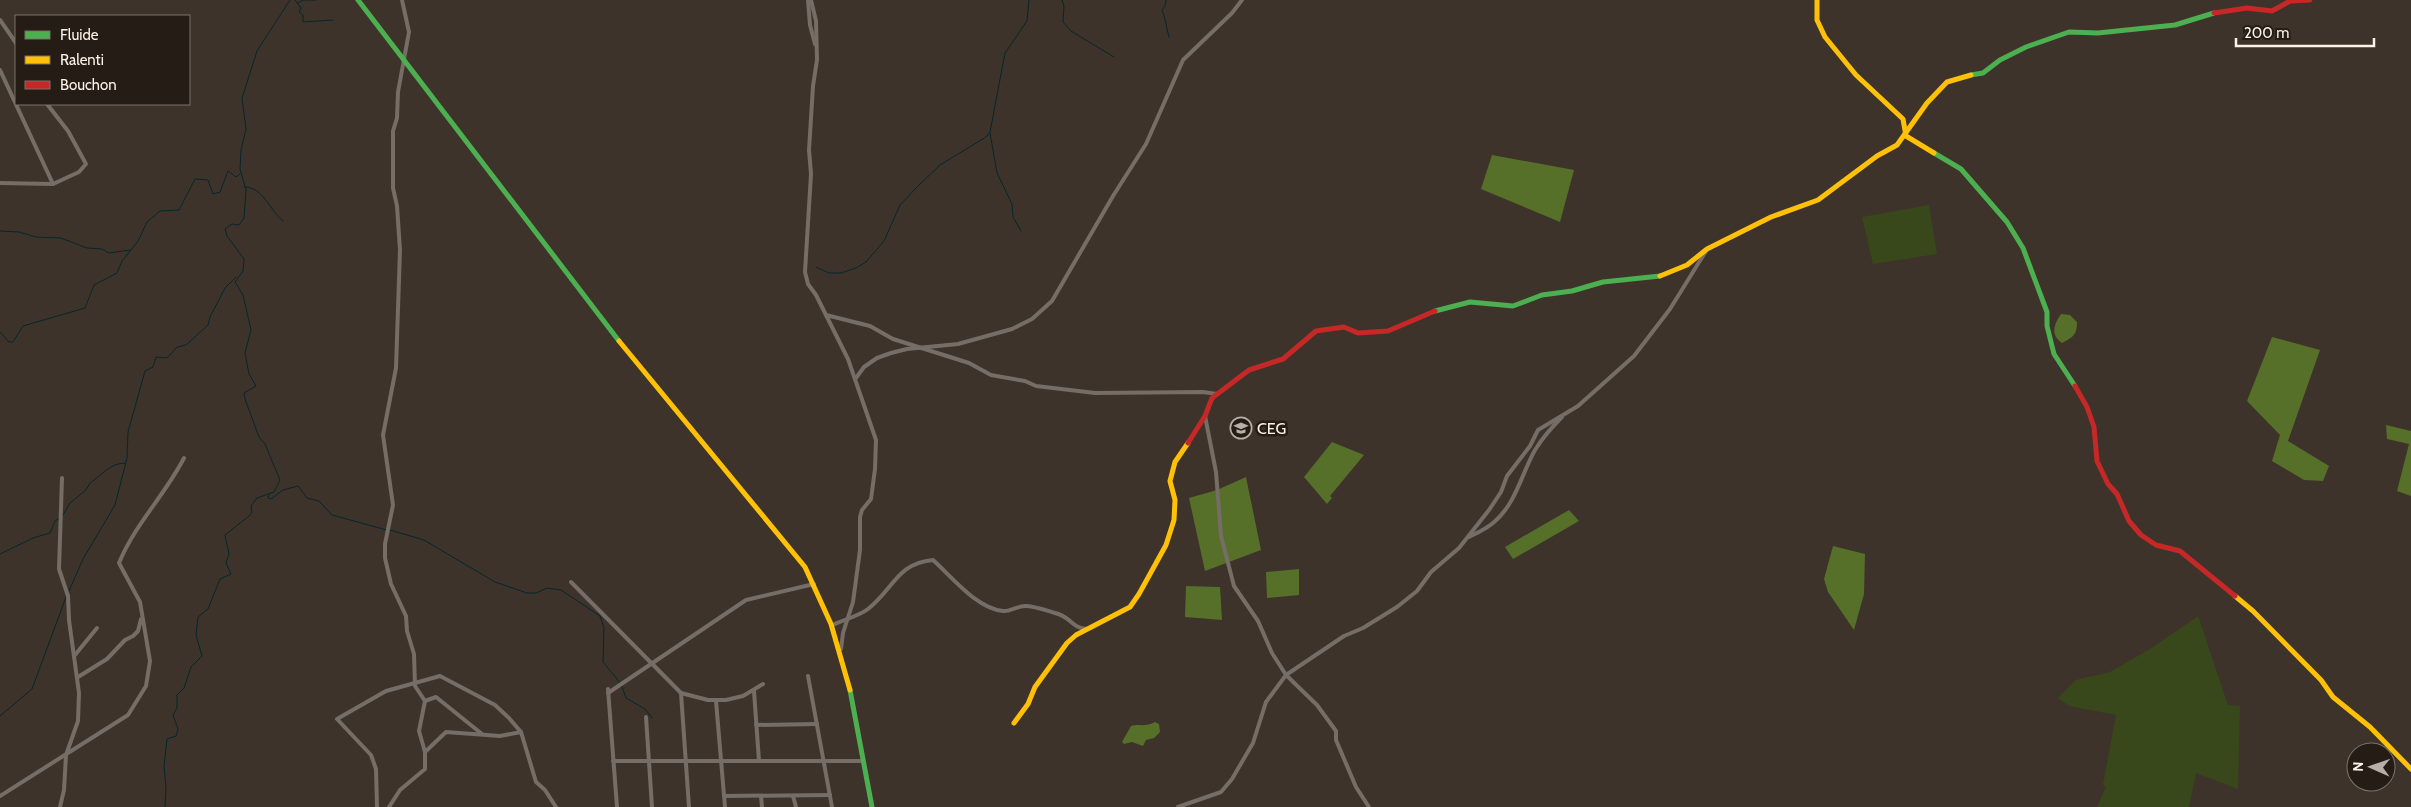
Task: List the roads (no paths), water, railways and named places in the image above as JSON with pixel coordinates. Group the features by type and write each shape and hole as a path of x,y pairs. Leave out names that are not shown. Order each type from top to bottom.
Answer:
{"street":[{"path":"358,0 601,319 802,563 833,625 841,649 872,807"},
{"path":"388,807 400,790 423,772 425,752 419,731 425,701 418,692 414,682 414,654 408,637 406,616 391,584 386,563 385,544 393,505 383,435 396,368 400,236 393,188 393,131 397,118 398,92 409,32 402,0"},
{"path":"809,0 816,21 817,51 809,150 811,174 805,272 808,284 826,315 856,378 873,428 876,460 871,499 862,510 860,517 860,550 853,602 841,649"},
{"path":"856,378 864,367 877,358 907,349 958,344 1012,329 1032,319 1052,301 1146,144 1183,60 1232,13 1242,0"},
{"path":"1818,0 1818,23 1835,51 1872,93 1903,119 1906,136 1961,169 2007,222 2023,248 2047,312 2047,326 2054,354 2066,370 2087,407 2094,427 2097,461 2108,484 2117,494 2129,521 2141,536 2156,545 2180,551 2191,562 2253,611 2321,680 2333,697 2370,728 2411,769"},
{"path":"1014,723 1028,704 1035,687 1056,661 1067,643 1087,629 1130,606 1156,564 1174,520 1175,500 1170,480 1173,468 1205,416 1212,398 1249,370 1283,359 1320,329 1344,327 1358,333 1388,331 1436,310 1470,302 1513,306 1542,295 1572,291 1603,282 1652,279 1687,265 1707,249 1771,217 1818,200 1878,156 1898,145 1927,103 1947,82 1955,78 1982,73 2000,60 2035,44 2069,32 2098,33 2175,25 2225,10 2247,8 2272,11 2290,1 2310,0"},
{"path":"0,20 15,42"},
{"path":"0,70 15,102"},
{"path":"16,105 53,184"},
{"path":"0,182 53,184 79,172 86,164 68,131 48,105"},
{"path":"1466,539 1492,524 1501,515 1518,489 1535,451 1547,432 1564,415 1587,399 1634,356 1670,309 1707,249"},
{"path":"826,315 870,326 893,340 950,359 969,363 991,375 1025,381 1036,386 1095,393 1203,392 1217,394"},
{"path":"1178,807 1221,792 1232,779 1253,743 1266,702 1273,690 1286,675 1344,636 1363,628 1398,607 1417,591 1430,572 1439,566 1466,539 1497,498 1507,476 1530,446 1538,430 1548,422 1564,415"},
{"path":"1205,416 1216,472 1220,536 1234,586 1258,621 1272,653 1286,675 1293,684 1314,702 1336,731 1336,740 1343,752 1356,787 1369,807"},
{"path":"0,796 128,715 146,686 150,661 142,612 136,593 119,563 137,529 172,479 184,458"},
{"path":"60,807 64,790 66,756 78,721 78,677 69,620 68,596 58,569 62,478"},
{"path":"833,625 866,611 880,599 903,569 912,564 933,560 955,582 964,588 970,596 998,610 1006,612 1025,606 1038,608 1066,615 1075,627 1087,629"},
{"path":"570,582 650,665 681,693 694,698 716,701 743,696 764,684"},
{"path":"617,807 608,691 746,600 814,584"},
{"path":"78,677 107,659 125,640 136,633 142,612"},
{"path":"75,655 97,628"},
{"path":"808,676 832,807"},
{"path":"377,807 374,762 371,755 337,719 383,692 433,677 443,677 460,689 495,706 509,718 521,732 536,782 545,790 556,807"},
{"path":"754,691 759,760"},
{"path":"681,693 689,807"},
{"path":"425,701 436,697 482,734"},
{"path":"716,701 725,807"},
{"path":"646,717 652,807"},
{"path":"756,724 817,724"},
{"path":"425,752 446,732 500,736 521,732"},
{"path":"613,760 864,760"},
{"path":"724,796 830,795"},
{"path":"761,796 762,807"},
{"path":"793,796 796,807"}],"waterway":[{"path":"165,807 164,766 167,739 176,736 178,729 173,715 177,708 177,695 184,688 191,667 202,656 196,635 198,617 208,609 220,579 231,574 226,563 229,554 225,535 249,516 252,512 251,506 257,498 274,492 280,480 265,444 259,437 245,399 244,393 256,386 249,374 245,353 251,330 243,295 235,282 243,271 244,259 227,236 225,229 232,224 239,225 244,218 246,190 240,169 241,150 246,129 242,98 257,51 290,0"},
{"path":"295,0 301,8 299,12 303,15 303,22 333,20"},
{"path":"298,3 303,0 316,0"},
{"path":"816,267 829,273 841,273 866,262 884,241 900,205 918,186 940,165 986,137 990,132 1005,53 1027,21 1029,0"},
{"path":"1062,0 1064,6 1063,22 1071,31 1114,57"},
{"path":"1166,0 1162,10 1169,37"},
{"path":"990,133 997,173 1012,204 1013,217 1021,231"},
{"path":"0,332 9,342 13,342 23,326 85,308 94,285 117,273 122,261 138,241 147,222 160,211 179,210 195,179 208,180 213,194 220,192 228,171 236,177 240,174"},
{"path":"245,187 251,188 262,195 283,221"},
{"path":"0,231 19,232 36,237 61,238 87,248 102,249 109,253 130,250"},
{"path":"69,591 83,559 115,505 127,458 128,432 145,371 153,367 156,357 167,358 177,347 186,345 208,325 210,317 225,288 236,277"},
{"path":"63,515 70,503 86,490 90,483 110,467 125,463"},
{"path":"269,495 268,498 271,499 283,490 298,486 307,498 319,501 332,515 387,530"},
{"path":"0,554 33,538 50,533 55,521 60,518"},
{"path":"390,530 424,540 495,582 527,593 536,593 547,588 561,590 600,616 604,628 603,662 621,684 626,698 645,709 652,718"},
{"path":"0,716 32,689 66,597"}],"place":[{"name":"CEG","path":"1241,428"}]}
